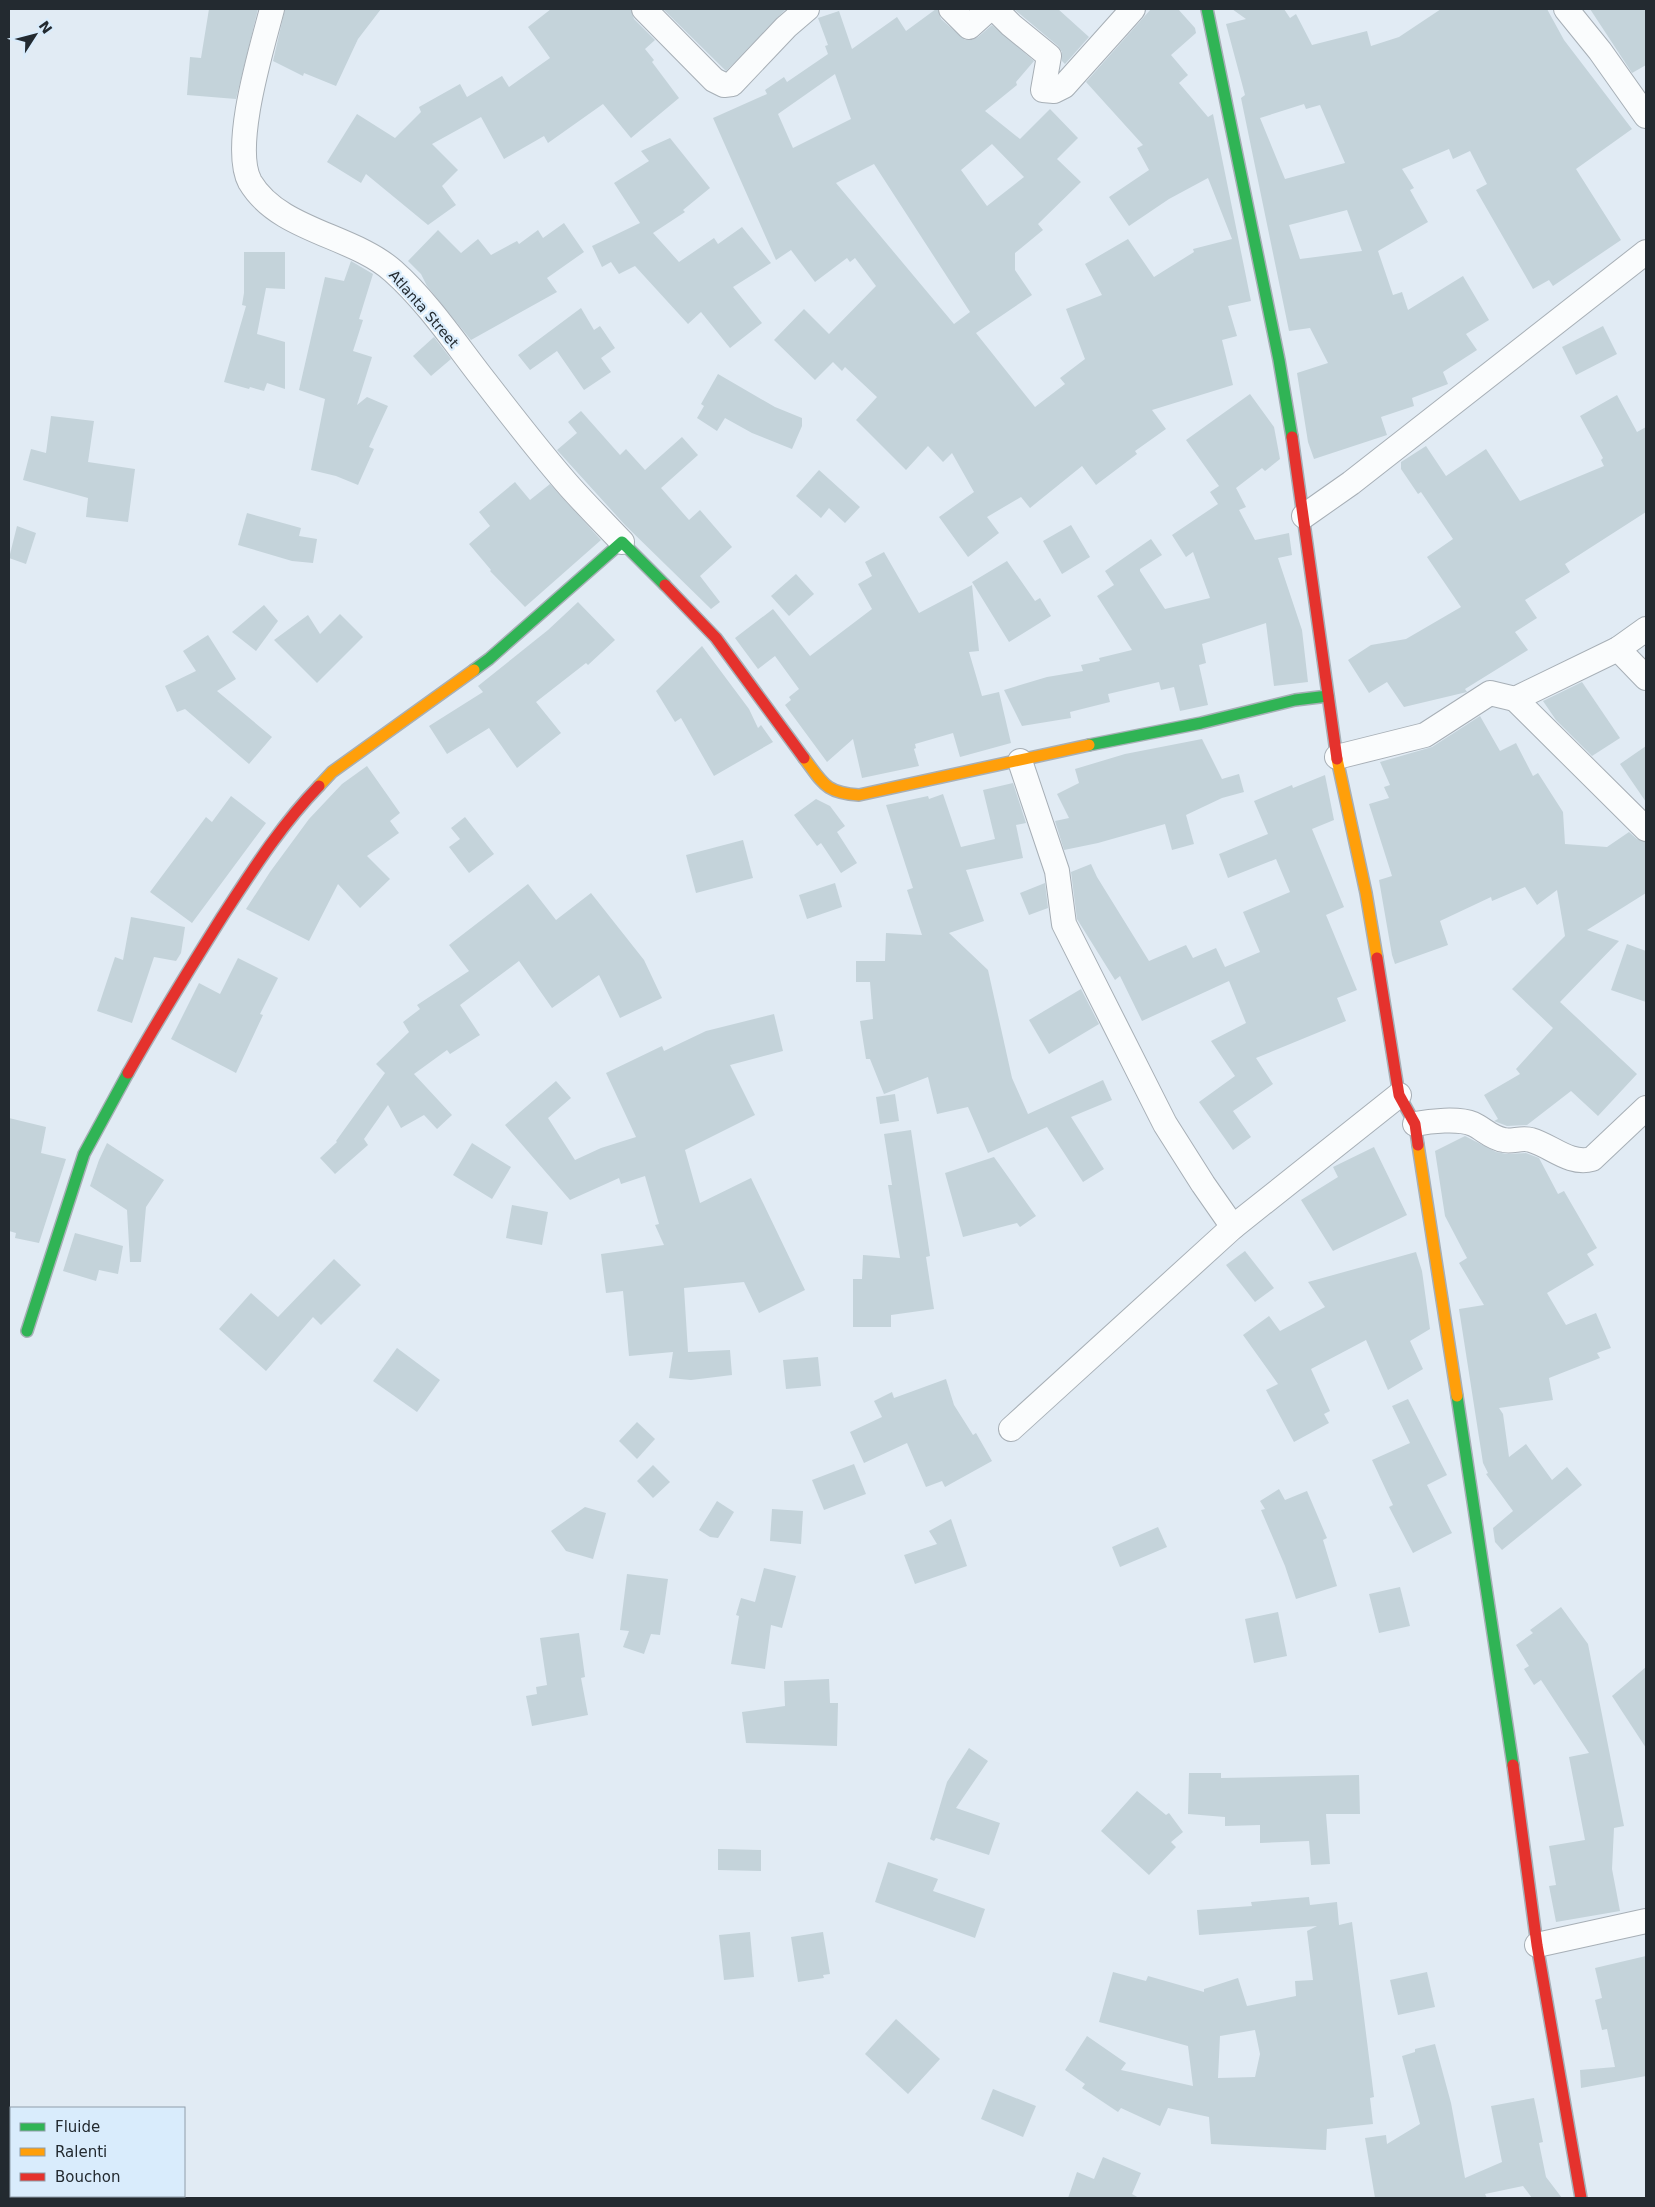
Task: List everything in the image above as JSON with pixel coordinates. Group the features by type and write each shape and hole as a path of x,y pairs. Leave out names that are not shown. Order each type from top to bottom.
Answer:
{"street":[{"name":"Atlanta Street","path":"272,9 246,116 243,151 250,182 269,205 303,225 366,253 392,271 429,310 570,487 622,542"},
{"path":"644,9 714,80 724,84 732,84 786,27 806,9"},
{"path":"952,9 969,27 989,9"},
{"path":"995,9 1011,25 1049,56 1043,90 1054,91 1064,86 1133,9"},
{"path":"1207,9 1279,360 1304,516 1337,758 1366,892 1399,1095 1415,1124 1522,1824 1537,1945 1581,2198"},
{"path":"1566,9 1600,51 1646,116"},
{"path":"1304,516 1352,483 1646,252"},
{"path":"27,1331 84,1154 106,1110 179,985 256,863 297,809 332,772 489,659 622,542 691,610 716,638 825,786 841,794 859,795 1193,725 1295,700 1328,696"},
{"path":"1515,699 1618,649 1646,629"},
{"path":"1618,649 1646,678"},
{"path":"1337,758 1425,735 1490,693 1515,699 1646,829"},
{"path":"1020,761 1057,871 1064,924 1165,1124 1202,1184 1233,1227"},
{"path":"1011,1429 1233,1227 1399,1095"},
{"path":"1415,1124 1448,1121 1471,1123 1495,1138 1506,1141 1529,1139 1572,1160 1583,1161 1592,1159 1646,1108"},
{"path":"1537,1945 1646,1922"}],"building":[{"path":"209,9 258,9 236,99 187,95 190,57 201,58"},
{"path":"285,9 381,9 358,39 336,86 304,73 303,76 273,61"},
{"path":"551,9 631,9 634,19 655,40 645,49 654,60 652,62 679,98 631,138 603,104 548,143 544,136 504,159 481,117 432,144 458,170 442,186 456,205 428,225 366,174 361,183 327,162 357,114 395,138 421,112 419,107 460,84 467,97 502,76 509,87 550,58 528,27"},
{"path":"663,9 786,9 726,71"},
{"path":"936,9 938,9 941,19 965,40 972,40 978,37 992,25 1034,61 1016,82 1017,85 985,111 1020,139 1050,109 1078,138 1057,159 1081,182 1038,224 1043,230 1015,253 1015,270 1032,295 976,333 1035,407 1065,384 1060,378 1085,359 1066,309 1102,295 1085,264 1128,239 1154,277 1194,252 1193,249 1232,239 1208,178 1169,199 1129,226 1109,197 1149,170 1137,148 1143,145 1086,82 1151,9 1178,9 1195,28 1196,33 1171,55 1188,75 1179,83 1208,117 1213,114 1251,301 1228,306 1237,336 1222,340 1233,385 1152,410 1166,429 1135,451 1137,454 1096,485 1082,466 1030,508 1021,497 987,517 999,533 968,557 939,517 974,492 952,453 943,462 928,446 906,470 856,420 877,397 845,367 842,371 833,362 815,380 774,340 804,309 829,334 876,286 855,258 850,262 847,258 815,282 791,250 776,260 713,118 767,94 765,90 784,77 787,82 828,54 825,46 828,45 818,18 839,11 852,49 897,17 906,31","holes":["835,74 851,119 793,148 778,114","992,144 1024,177 987,206 961,170","874,164 970,312 954,324 836,183"]},
{"path":"1014,9 1058,9 1089,37 1065,64 1062,61 1062,52 1058,46"},
{"path":"1232,9 1284,9 1290,18 1296,14 1312,45 1367,31 1371,46 1399,37 1441,9 1547,9 1564,40 1632,129 1576,169 1621,240 1553,286 1549,280 1533,289 1476,190 1487,184 1470,151 1453,159 1449,149 1402,169 1414,188 1410,190 1428,222 1378,251 1393,295 1402,292 1408,310 1463,276 1489,320 1466,334 1477,350 1443,372 1448,384 1412,398 1414,406 1381,417 1387,435 1314,459 1308,442 1297,373 1328,363 1310,328 1289,331 1241,98 1245,95 1226,24 1246,19","holes":["1304,104 1306,109 1320,105 1345,163 1285,179 1260,118","1347,210 1362,251 1300,259 1289,225"]},
{"path":"1590,9 1646,9 1646,65 1632,73"},
{"path":"670,138 710,188 683,210 685,212 653,233 679,262 714,238 718,244 742,227 771,263 733,287 762,323 730,348 701,312 688,324 635,266 619,274 611,262 602,267 592,246 640,223 614,183 649,161 641,151"},
{"path":"564,223 584,252 547,278 557,292 471,340 427,286 421,274 408,261 438,230 461,253 478,239 491,255 517,241 519,244 538,230 543,238"},
{"path":"244,252 285,252 285,289 266,288 257,334 285,342 285,389 267,383 264,391 224,382 246,306 242,305 244,293"},
{"path":"351,261 373,274 359,319 363,320 353,351 372,357 357,405 367,397 388,406 369,447 374,449 358,485 336,476 311,470 325,399 299,390 325,277 344,281"},
{"path":"581,308 594,330 600,326 615,348 601,358 611,372 584,390 557,351 530,370 518,355"},
{"path":"1603,326 1617,354 1576,375 1562,347"},
{"path":"434,337 451,359 431,376 413,356"},
{"path":"718,374 775,407 802,418 802,426 792,449 752,433 725,418 717,431 697,418 704,406 701,404"},
{"path":"1250,394 1274,427 1280,459 1265,471 1262,468 1236,488 1246,507 1239,510 1255,540 1289,533 1292,555 1278,558 1302,630 1308,682 1274,686 1266,623 1202,644 1206,663 1199,665 1208,705 1180,711 1174,687 1161,690 1159,682 1108,694 1110,702 1070,712 1071,718 1022,726 1004,690 1047,677 1083,671 1081,665 1100,661 1099,658 1132,650 1097,596 1114,585 1105,571 1151,539 1162,555 1140,569 1140,571 1165,609 1210,598 1193,552 1186,557 1172,535 1218,504 1210,492 1219,486 1186,440"},
{"path":"1617,395 1637,432 1646,427 1646,512 1565,564 1570,572 1525,600 1537,618 1515,632 1528,650 1465,689 1467,692 1404,707 1387,682 1369,693 1348,660 1371,645 1406,639 1461,607 1427,557 1453,539 1421,492 1418,494 1401,469 1401,462 1426,446 1446,476 1486,449 1520,501 1604,466 1601,460 1603,458 1580,416"},
{"path":"581,411 620,455 626,449 645,470 682,437 698,455 661,488 689,520 700,510 732,547 700,576 720,602 711,609 625,525 557,450 577,433 568,422"},
{"path":"51,416 94,421 88,462 135,469 128,522 86,517 88,498 23,480 31,449 46,453"},
{"path":"819,470 860,507 845,523 829,508 821,518 796,496"},
{"path":"515,482 530,500 550,484 601,540 525,607 490,571 469,544 490,526 479,512"},
{"path":"247,513 301,528 299,536 317,539 313,563 292,561 238,545"},
{"path":"1071,525 1090,557 1062,574 1043,541"},
{"path":"17,526 36,533 26,564 9,558"},
{"path":"884,552 919,613 972,585 979,651 969,652 982,696 999,692 1011,743 960,757 953,733 915,744 916,748 914,749 919,766 862,778 853,739 827,762 785,705 791,700 789,697 799,689 775,656 758,669 735,638 773,609 810,656 872,609 858,584 872,576 865,562"},
{"path":"1007,561 1035,601 1040,598 1051,616 1009,642 972,582"},
{"path":"796,574 814,594 789,616 771,596"},
{"path":"578,602 615,640 588,665 586,663 536,702 561,733 517,768 489,728 447,754 429,726 483,692 478,686 548,630"},
{"path":"264,605 278,621 256,651 232,632"},
{"path":"340,614 363,637 317,683 274,640 308,615 320,634"},
{"path":"208,635 236,679 217,691 272,737 249,764 185,709 177,712 165,686 196,671 183,651"},
{"path":"702,646 749,709 758,728 761,725 773,742 714,776 681,718 675,722 656,691"},
{"path":"1582,682 1620,738 1592,756 1556,720 1543,701"},
{"path":"1480,716 1500,751 1516,743 1533,776 1538,773 1563,812 1565,844 1607,847 1629,832 1637,839 1646,842 1646,893 1587,930 1619,941 1560,1002 1637,1074 1598,1116 1571,1091 1527,1125 1507,1126 1494,1121 1498,1119 1484,1095 1520,1074 1516,1069 1553,1028 1512,989 1565,936 1557,890 1537,905 1525,887 1492,901 1491,897 1440,921 1448,945 1395,964 1392,955 1379,880 1392,876 1369,804 1389,798 1384,787 1390,785 1380,762 1432,747"},
{"path":"1202,739 1222,779 1239,774 1244,792 1222,798 1186,815 1194,844 1172,850 1165,824 1098,843 1064,850 1055,821 1069,818 1057,794 1079,783 1075,769 1125,754"},
{"path":"1646,746 1646,802 1620,764"},
{"path":"367,766 400,813 390,821 399,833 367,856 390,879 360,908 338,884 309,941 246,909 270,872 309,819 342,784"},
{"path":"1325,775 1334,820 1312,829 1344,907 1326,915 1357,990 1337,998 1346,1021 1256,1058 1273,1084 1233,1111 1251,1137 1233,1150 1199,1102 1235,1076 1211,1041 1246,1023 1229,981 1142,1021 1120,976 1115,980 1077,919 1071,872 1091,864 1097,877 1149,961 1186,945 1193,958 1216,948 1225,967 1260,952 1243,912 1290,892 1276,859 1228,878 1219,854 1268,834 1254,801 1292,785 1293,788"},
{"path":"1013,783 1026,823 1016,825 1023,858 966,870 984,921 949,933 988,970 1012,1078 1028,1114 1103,1080 1112,1100 1071,1117 1104,1169 1083,1182 1047,1127 988,1153 968,1107 937,1114 928,1077 884,1094 870,1059 866,1059 860,1021 873,1019 870,982 856,982 856,961 885,961 886,933 922,935 907,890 913,888 886,805 928,796 929,799 943,794 961,847 995,839 983,790"},
{"path":"231,796 266,823 192,923 150,892 206,817 212,822"},
{"path":"816,799 830,806 845,826 837,832 857,863 841,873 821,843 817,846 794,815"},
{"path":"465,817 494,854 469,873 449,847 460,839 451,828"},
{"path":"743,840 753,878 696,893 686,855"},
{"path":"835,883 842,907 807,919 799,895"},
{"path":"1045,883 1048,908 1029,915 1020,893"},
{"path":"528,884 556,920 591,893 644,960 662,998 620,1018 599,975 552,1008 519,961 460,1005 480,1035 450,1054 447,1050 414,1074 452,1115 437,1129 424,1115 401,1128 388,1105 364,1139 368,1145 335,1174 320,1158 337,1142 385,1073 376,1064 409,1032 403,1022 420,1009 417,1005 469,971 449,945"},
{"path":"131,917 185,927 181,953 176,961 154,957 132,1023 97,1011 115,957 123,960"},
{"path":"1627,944 1646,951 1646,1002 1611,990"},
{"path":"238,958 278,978 260,1014 263,1015 236,1073 171,1039 199,983 220,994"},
{"path":"1081,989 1099,1024 1049,1054 1029,1020"},
{"path":"774,1014 783,1051 730,1065 755,1115 685,1150 700,1203 751,1178 805,1290 759,1313 744,1282 684,1288 688,1352 730,1350 732,1375 691,1380 669,1378 673,1352 629,1356 623,1291 606,1293 601,1254 664,1245 655,1225 659,1224 645,1176 621,1184 619,1178 570,1200 505,1125 556,1081 571,1098 548,1118 575,1160 601,1148 636,1137 606,1073 662,1046 664,1051 706,1031"},
{"path":"895,1094 899,1121 880,1124 876,1097"},
{"path":"9,1118 46,1127 41,1153 66,1159 39,1243 15,1238 16,1233 9,1231"},
{"path":"911,1130 930,1256 926,1257 934,1309 891,1315 891,1327 853,1327 853,1279 862,1279 863,1255 900,1258 888,1185 892,1185 884,1134"},
{"path":"1465,1136 1496,1152 1507,1154 1526,1153 1539,1158 1558,1194 1564,1191 1597,1248 1587,1254 1594,1265 1547,1293 1566,1325 1596,1313 1611,1348 1597,1353 1600,1358 1549,1378 1553,1400 1499,1408 1503,1414 1509,1457 1526,1444 1552,1480 1567,1467 1582,1485 1502,1550 1495,1542 1493,1528 1513,1511 1486,1474 1488,1473 1483,1463 1459,1309 1484,1305 1459,1263 1467,1258 1445,1216 1435,1151"},
{"path":"107,1143 164,1180 146,1207 141,1262 130,1262 127,1210 90,1186"},
{"path":"472,1143 511,1167 492,1199 453,1175"},
{"path":"1374,1147 1407,1215 1333,1251 1301,1200 1338,1177 1333,1167"},
{"path":"994,1157 1036,1216 1020,1227 1017,1223 963,1237 945,1173"},
{"path":"512,1205 548,1212 542,1245 506,1238"},
{"path":"75,1233 123,1246 118,1274 99,1270 96,1281 63,1271"},
{"path":"1245,1251 1274,1288 1255,1302 1226,1265"},
{"path":"1416,1252 1422,1271 1430,1329 1410,1341 1423,1369 1388,1390 1366,1340 1311,1369 1330,1411 1324,1414 1329,1423 1294,1442 1266,1390 1278,1384 1243,1335 1269,1316 1280,1331 1325,1307 1308,1282"},
{"path":"334,1259 361,1285 321,1325 313,1317 266,1371 219,1329 251,1293 278,1317"},
{"path":"397,1348 440,1380 417,1412 373,1381"},
{"path":"818,1357 821,1386 786,1389 783,1360"},
{"path":"946,1379 954,1405 973,1435 976,1433 992,1461 945,1487 942,1481 926,1487 907,1443 864,1463 850,1432 882,1417 874,1401 892,1392 894,1398"},
{"path":"1408,1399 1447,1475 1427,1485 1452,1533 1413,1553 1389,1507 1393,1505 1372,1460 1410,1443 1392,1406"},
{"path":"637,1422 655,1439 637,1459 619,1441"},
{"path":"854,1464 866,1494 824,1510 812,1480"},
{"path":"653,1465 670,1482 653,1498 637,1481"},
{"path":"1279,1489 1285,1500 1307,1491 1327,1538 1323,1540 1337,1586 1296,1599 1285,1566 1261,1510 1265,1509 1260,1501"},
{"path":"717,1501 734,1512 718,1538 710,1537 699,1530"},
{"path":"585,1507 606,1513 593,1559 566,1551 551,1531"},
{"path":"772,1509 803,1511 801,1544 770,1541"},
{"path":"951,1519 967,1566 915,1584 904,1555 937,1544 929,1531"},
{"path":"1158,1527 1167,1547 1120,1567 1112,1547"},
{"path":"764,1568 796,1576 782,1628 771,1625 765,1669 731,1664 739,1616 736,1615 741,1598 755,1602"},
{"path":"627,1574 668,1579 660,1635 651,1634 644,1654 623,1647 629,1631 620,1630"},
{"path":"1400,1587 1410,1626 1379,1633 1369,1594"},
{"path":"1561,1607 1588,1644 1624,1826 1614,1828 1612,1869 1620,1911 1556,1922 1549,1886 1556,1885 1549,1846 1585,1840 1569,1757 1589,1753 1541,1680 1534,1685 1524,1669 1529,1666 1516,1645 1533,1633 1530,1630"},
{"path":"1278,1612 1287,1656 1254,1663 1245,1619"},
{"path":"579,1633 585,1677 581,1678 588,1715 532,1726 526,1696 537,1694 536,1687 547,1685 540,1638"},
{"path":"1646,1667 1646,1748 1612,1696"},
{"path":"829,1679 830,1703 838,1703 837,1746 746,1743 742,1712 785,1706 784,1681"},
{"path":"969,1748 988,1761 956,1808 1000,1823 989,1855 936,1838 934,1841 930,1839 947,1782"},
{"path":"1189,1773 1221,1773 1221,1778 1359,1775 1360,1814 1326,1814 1330,1864 1311,1865 1309,1841 1260,1843 1260,1825 1225,1826 1225,1817 1188,1814"},
{"path":"1137,1791 1166,1815 1169,1813 1183,1832 1171,1842 1176,1847 1149,1875 1101,1831"},
{"path":"718,1849 761,1850 761,1871 718,1870"},
{"path":"888,1862 938,1879 933,1891 985,1909 975,1938 875,1902"},
{"path":"1309,1897 1310,1905 1337,1902 1339,1925 1352,1922 1374,2097 1370,2098 1373,2124 1327,2129 1326,2150 1211,2144 1209,2117 1168,2108 1160,2126 1121,2108 1118,2112 1082,2088 1085,2084 1065,2070 1087,2036 1126,2063 1121,2070 1193,2086 1188,2046 1099,2022 1113,1972 1146,1981 1148,1976 1204,1992 1204,1989 1238,1978 1247,2006 1296,1996 1295,1981 1313,1980 1307,1931 1317,1926 1199,1935 1197,1910 1252,1906 1251,1902","holes":["1255,2030 1260,2054 1255,2077 1218,2078 1220,2036"]},
{"path":"750,1932 754,1977 724,1980 719,1935"},
{"path":"823,1932 830,1974 823,1975 824,1978 798,1982 791,1937"},
{"path":"1646,1956 1646,2076 1581,2088 1580,2070 1615,2067 1607,2029 1602,2030 1595,2000 1602,1998 1595,1968"},
{"path":"1427,1972 1435,2007 1398,2015 1390,1980"},
{"path":"896,2019 940,2059 908,2094 865,2054"},
{"path":"1435,2044 1451,2103 1465,2178 1502,2162 1491,2106 1534,2098 1543,2142 1539,2143 1546,2177 1562,2198 1532,2198 1523,2186 1485,2194 1487,2198 1375,2198 1365,2138 1386,2135 1387,2144 1420,2124 1402,2056 1415,2052 1415,2049"},
{"path":"993,2089 1036,2106 1023,2137 981,2119"},
{"path":"1103,2157 1141,2173 1132,2194 1139,2198 1068,2198 1077,2172 1094,2179"}],"traffic: fast":[{"path":"1207,9 1279,360 1292,437"},
{"path":"474,670 622,542 665,585"},
{"path":"1089,745 1201,723 1295,700 1328,696"},
{"path":"27,1331 84,1154 128,1073"},
{"path":"1457,1396 1513,1765"}],"traffic: slow":[{"path":"319,786 332,772 474,670"},
{"path":"804,758 826,785 839,792 859,795 1089,745"},
{"path":"1337,759 1366,893 1377,958"},
{"path":"1418,1145 1457,1396"}],"traffic: jam":[{"path":"1292,437 1337,759"},
{"path":"665,585 716,638 804,758"},
{"path":"128,1073 186,975 244,883 292,816 319,786"},
{"path":"1377,958 1399,1095 1415,1124 1418,1145"},
{"path":"1513,1765 1537,1945 1581,2198"}]}
